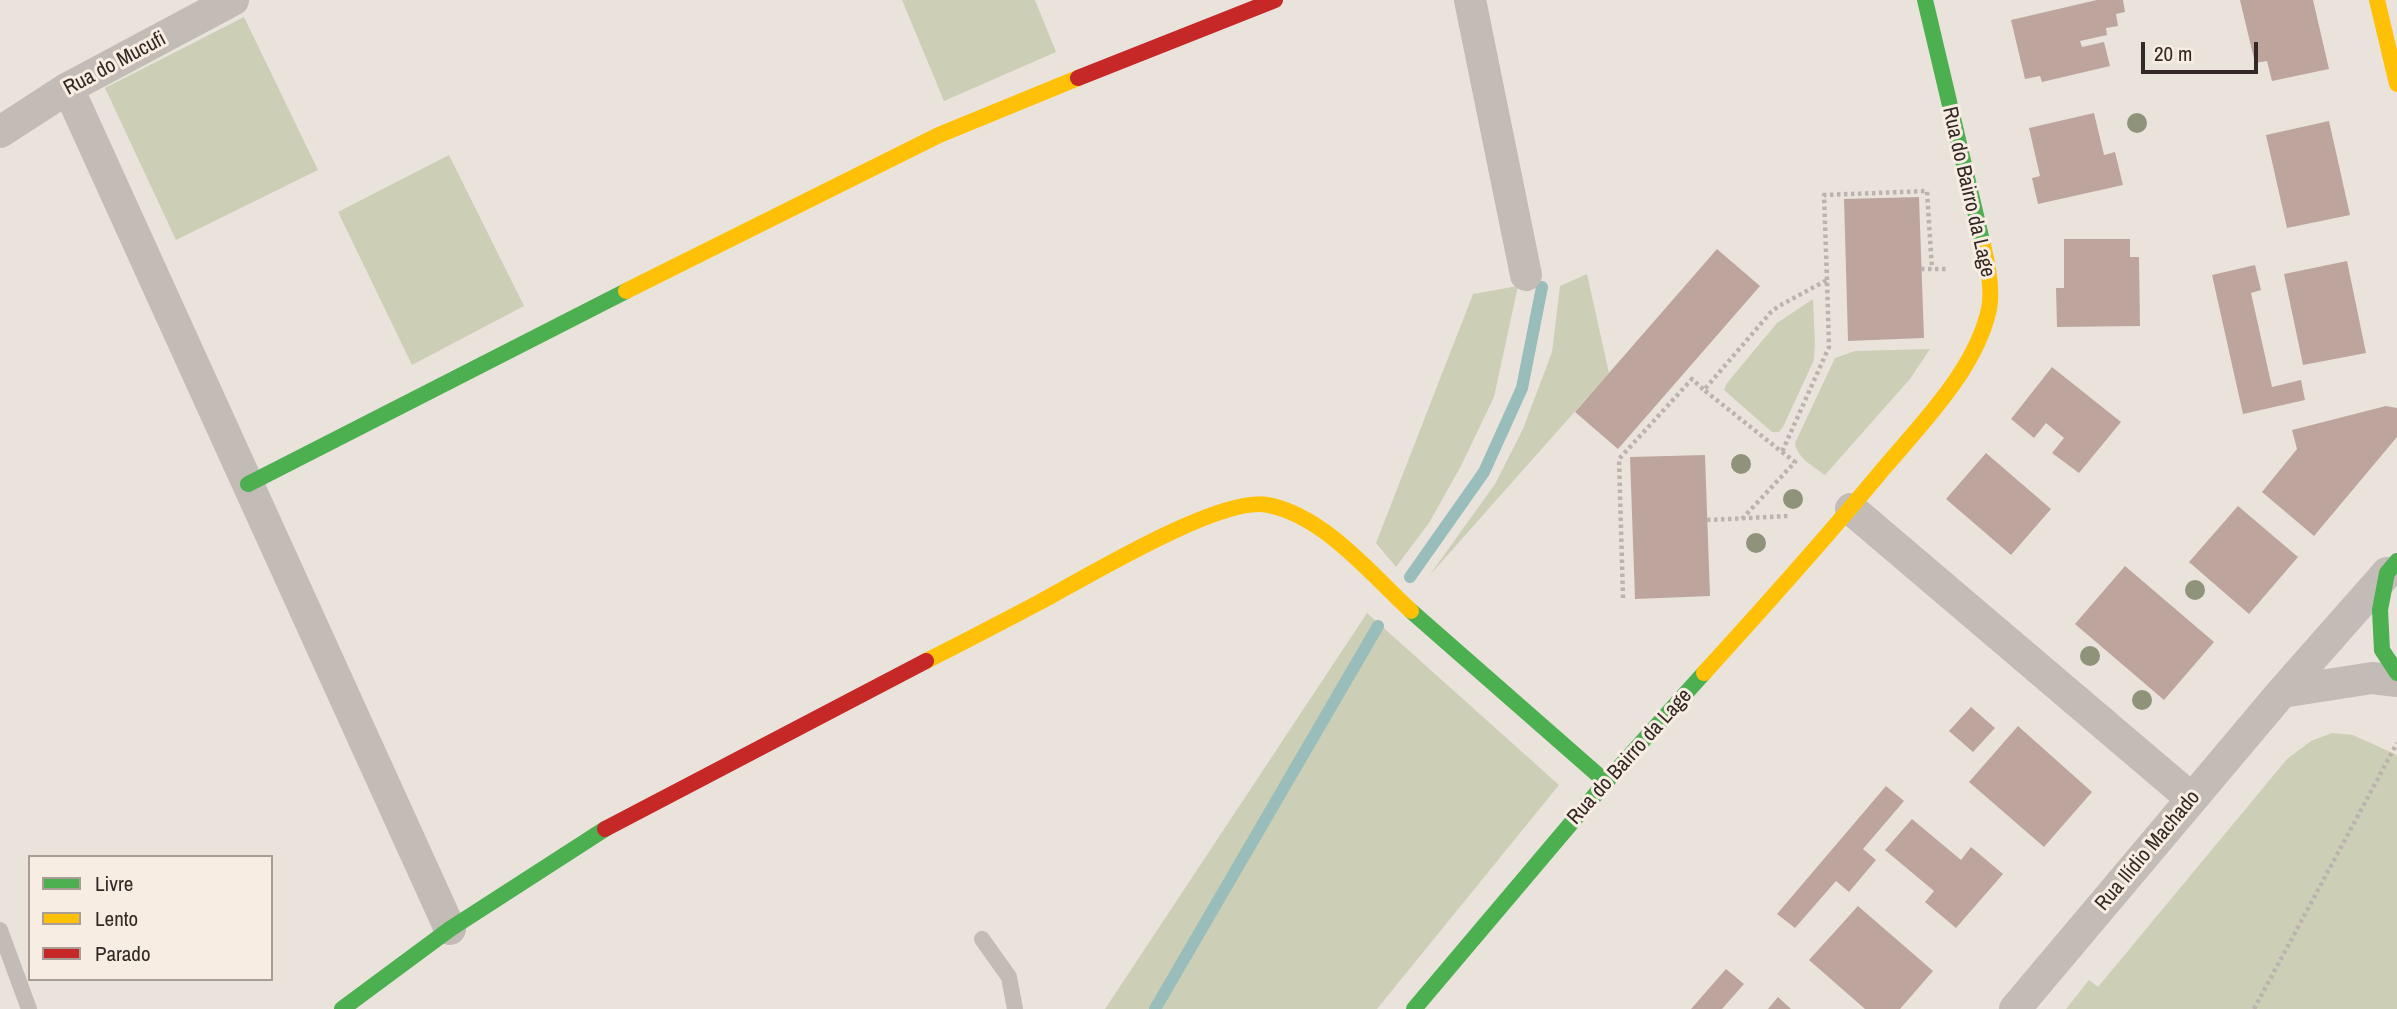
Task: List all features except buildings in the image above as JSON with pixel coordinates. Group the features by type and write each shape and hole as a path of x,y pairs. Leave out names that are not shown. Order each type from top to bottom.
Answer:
{"street":[{"name":"Rua do Mucufi","path":"0,132 68,88 233,0"},
{"path":"248,484 730,238 939,135 1159,44 1275,0"},
{"path":"1470,0 1526,275"},
{"name":"Rua do Bairro da Lage","path":"1414,1009 1606,782 1852,509 1956,383 1982,329 1989,308 1990,290 1987,261 1925,0"},
{"path":"2377,0 2397,84"},
{"path":"68,88 450,929"},
{"path":"342,1009 450,929 593,835 1042,601 1118,558 1223,510 1265,504 1302,516 1331,537 1413,613 1606,782"},
{"path":"1852,509 2192,799"},
{"path":"2394,567 2380,610 2382,650 2397,673"},
{"name":"Rua Ilídio Machado","path":"2015,1009 2282,692 2394,567"},
{"path":"2282,692 2372,678 2397,681"}],"lane":[{"path":"0,930 29,1009"},
{"path":"982,939 1009,977 1015,1009"}],"path":[{"path":"1782,452 1829,347 1824,195 1927,191 1932,269"},
{"path":"1921,269 1948,269"},
{"path":"1704,390 1771,312 1827,280"},
{"path":"1623,598 1619,459 1692,379 1795,462 1742,519"},
{"path":"1707,520 1789,516"},
{"path":"2254,1009 2397,743"}],"green space":[{"path":"902,0 1035,0 1056,52 944,101"},
{"path":"244,17 318,170 176,240 105,88"},
{"path":"449,155 524,306 412,365 338,212"},
{"path":"1587,274 1609,373 1429,576 1495,484 1523,429 1552,352 1560,286"},
{"path":"1518,286 1494,397 1461,466 1429,523 1396,567 1376,543 1473,294"},
{"path":"1813,299 1814,360 1783,427 1779,432 1772,432 1724,390 1777,323"},
{"path":"1930,349 1910,379 1825,475 1802,458 1795,443 1835,358 1855,351"},
{"path":"1367,613 1559,785 1377,1009 1105,1009"},
{"path":"2332,733 2353,735 2397,755 2397,1009 2066,1009 2089,980 2098,987 2287,759 2311,741"}],"waterway":[{"path":"1410,577 1484,472 1522,388 1542,287"},
{"path":"1155,1009 1378,626"}],"traffic: fast":[{"path":"1925,0 1983,245"},
{"path":"248,484 626,291"},
{"path":"2397,561 2387,573 2380,610 2382,650 2397,673"},
{"path":"1411,611 1606,782"},
{"path":"1414,1009 1606,782 1704,673"},
{"path":"342,1009 450,929 605,829"}],"traffic: slow":[{"path":"2377,0 2397,84"},
{"path":"626,291 939,135 1078,78"},
{"path":"1704,673 1840,520 1931,413 1960,374 1973,353 1989,309 1990,285 1983,245"},
{"path":"926,661 1153,541 1187,525 1247,505 1268,505 1289,511 1327,533 1411,611"}],"traffic: jam":[{"path":"1078,78 1275,0"},
{"path":"605,829 926,661"}]}
